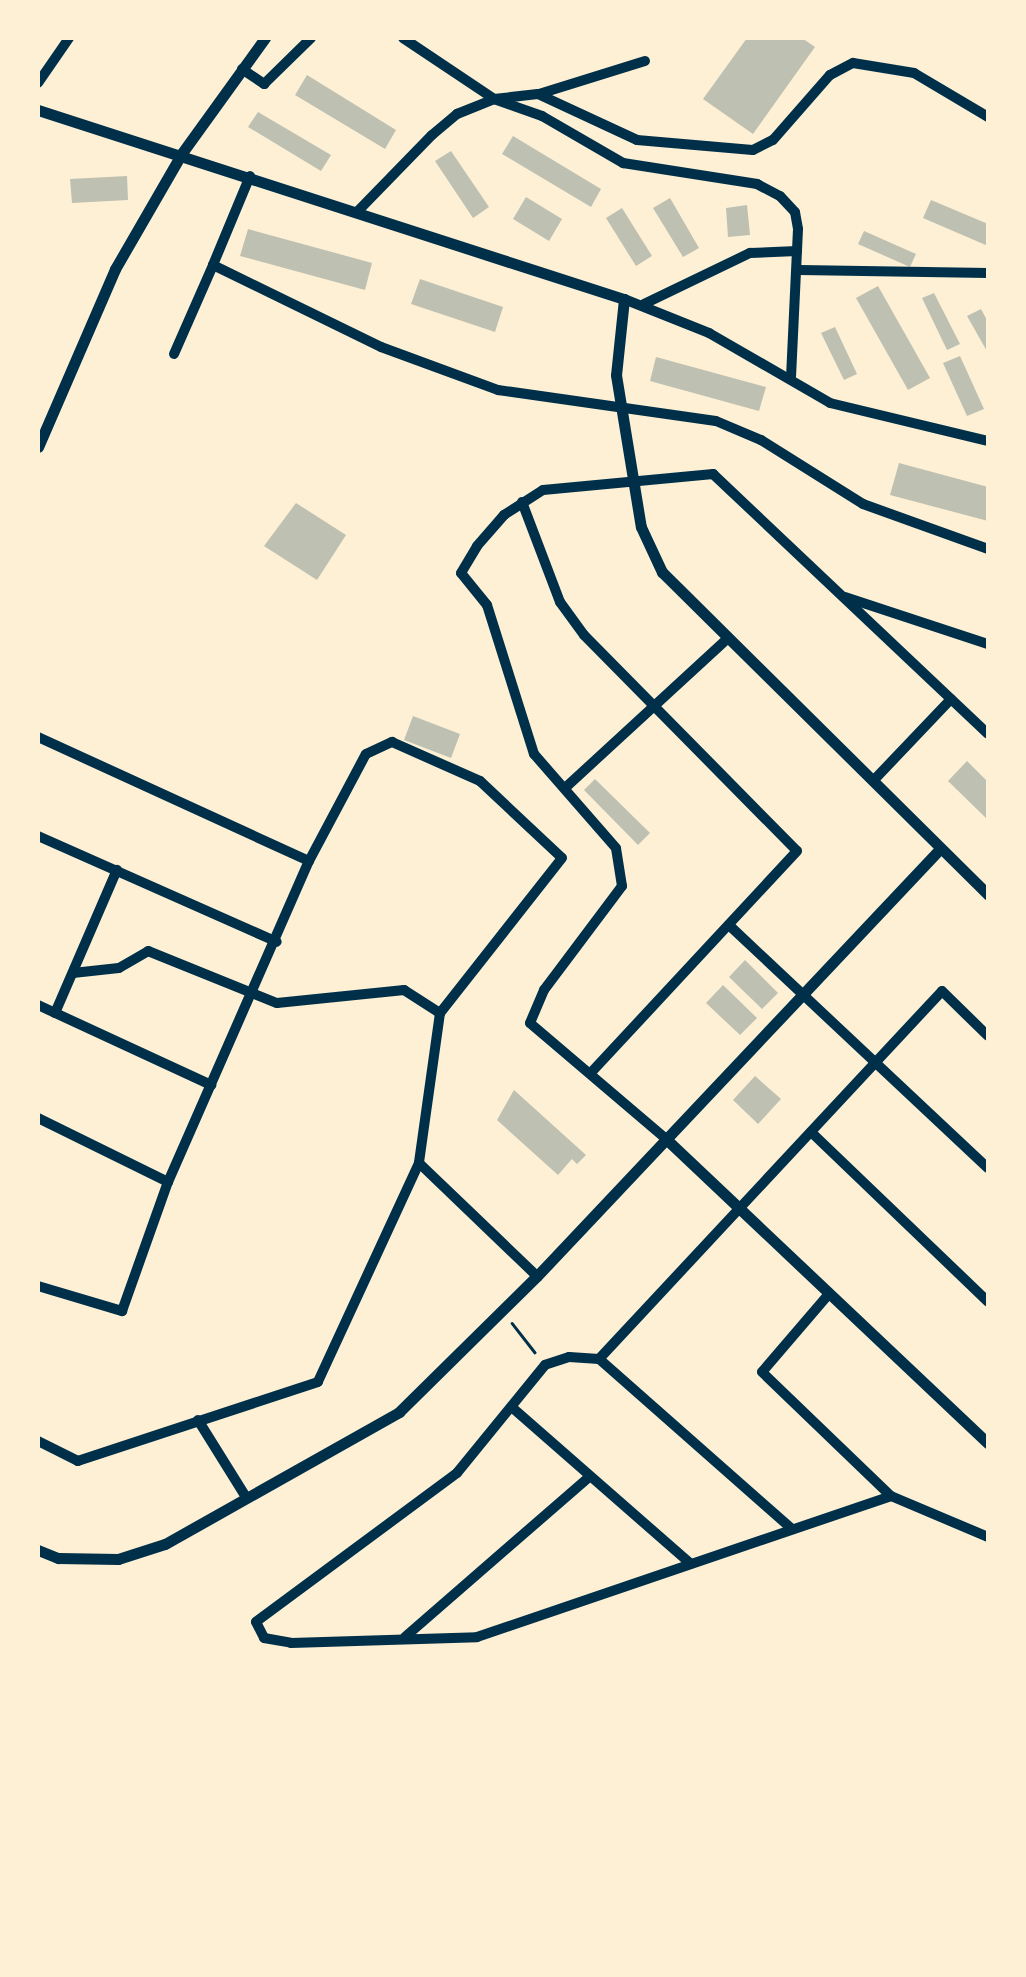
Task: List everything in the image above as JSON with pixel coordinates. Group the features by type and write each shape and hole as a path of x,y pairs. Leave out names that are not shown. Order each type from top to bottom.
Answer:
{"street":[{"path":"38,83 69,38"},
{"path":"38,447 115,269 182,153 264,38"},
{"path":"242,70 264,84 311,38"},
{"path":"402,38 494,98 542,116 623,164 757,184 794,212 800,270 791,376"},
{"path":"358,211 432,134 457,114 494,98 538,94 645,61"},
{"path":"538,94 637,140 753,150 773,140 830,75 853,63 914,74 988,118"},
{"path":"38,110 644,304 791,376 830,403 988,440"},
{"path":"174,354 250,176"},
{"path":"644,304 736,258 798,251"},
{"path":"213,265 381,347 498,390 716,422 762,440 863,504 988,549"},
{"path":"800,270 988,273"},
{"path":"624,299 615,338 622,408 642,527 662,572 726,640 988,895"},
{"path":"988,734 713,474 543,490 522,502 486,536 461,573 488,605 534,754 616,848 622,886 544,990 530,1023 665,1138 828,1296 988,1441"},
{"path":"522,502 560,602 650,707 797,851 731,927 592,1073"},
{"path":"840,595 988,644"},
{"path":"564,788 726,640"},
{"path":"874,781 952,699"},
{"path":"38,738 308,861"},
{"path":"38,1286 122,1311 168,1182 256,992 308,861 366,754 392,742 480,781 562,858 440,1013 418,1162 318,1382 78,1460 38,1441"},
{"path":"38,836 277,942"},
{"path":"38,1550 58,1558 118,1558 165,1544 398,1412 537,1276 940,848"},
{"path":"55,1013 117,870"},
{"path":"731,927 988,1168"},
{"path":"73,974 118,968 148,951 276,1003 404,990 440,1013"},
{"path":"891,1496 477,1637 290,1643 264,1638 256,1622 458,1473 514,1410 545,1364 598,1360 942,991 988,1036"},
{"path":"38,1006 211,1084"},
{"path":"38,1118 168,1182"},
{"path":"811,1132 988,1302"},
{"path":"418,1162 537,1276"},
{"path":"828,1296 762,1372 891,1496 988,1538"},
{"path":"598,1360 792,1529"},
{"path":"514,1410 690,1564"},
{"path":"198,1420 246,1497"},
{"path":"403,1638 589,1477"}],"path":[{"path":"503,1311 545,1364"}],"building":[{"path":"747,38 802,38 815,47 753,134 703,99"},
{"path":"307,75 396,130 385,149 295,95"},
{"path":"258,112 331,155 321,171 248,127"},
{"path":"513,136 601,189 591,207 502,154"},
{"path":"451,151 489,207 473,218 435,161"},
{"path":"127,176 128,200 72,203 70,179"},
{"path":"526,197 562,219 549,241 513,219"},
{"path":"670,198 699,248 683,257 653,208"},
{"path":"931,200 988,224 988,246 923,218"},
{"path":"747,205 750,235 728,237 726,208"},
{"path":"622,208 652,256 636,266 606,218"},
{"path":"248,229 372,263 365,290 240,256"},
{"path":"864,231 916,254 910,267 858,244"},
{"path":"420,279 503,307 495,332 411,304"},
{"path":"878,286 930,378 908,390 856,298"},
{"path":"934,293 960,344 947,350 922,298"},
{"path":"981,309 988,322 988,353 967,316"},
{"path":"835,327 857,374 844,380 821,333"},
{"path":"960,356 984,409 967,416 943,363"},
{"path":"656,357 766,387 759,411 650,381"},
{"path":"899,463 988,487 988,521 890,495"},
{"path":"296,503 346,535 317,580 264,546"},
{"path":"413,716 460,734 451,758 404,740"},
{"path":"967,761 988,782 988,820 948,781"},
{"path":"595,779 650,833 638,845 584,790"},
{"path":"745,960 778,993 762,1009 729,977"},
{"path":"723,985 757,1018 740,1035 706,1003"},
{"path":"755,1076 781,1099 758,1124 733,1100"},
{"path":"514,1090 586,1155 577,1164 572,1159 558,1175 497,1120"}]}
